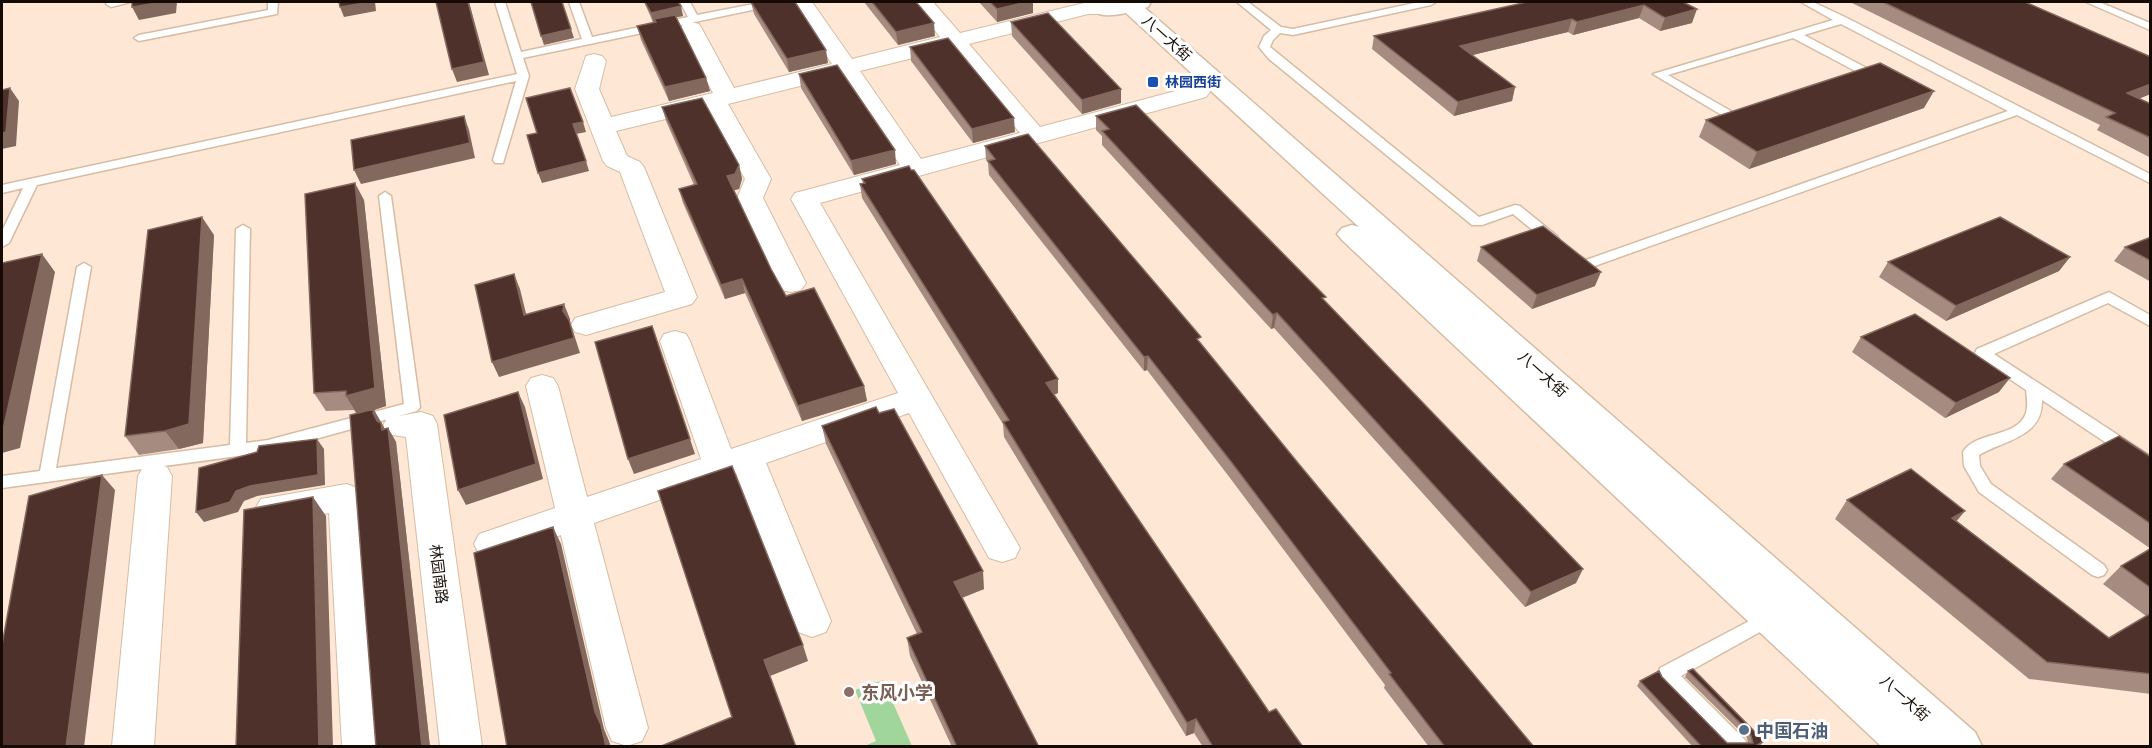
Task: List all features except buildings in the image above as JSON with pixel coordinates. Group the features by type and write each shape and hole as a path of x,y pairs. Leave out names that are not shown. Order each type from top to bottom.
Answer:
{"main road":[{"name":"八一大街","path":"1120,4 1202,96 1911,747"},
{"name":"八一大街","path":"1120,4 1800,603 1960,747"}],"street":[{"path":"922,2 1028,126"},
{"path":"802,3 908,159"},
{"path":"602,127 1088,8 1120,4"},
{"path":"692,24 720,98 758,179 750,198 791,283"},
{"path":"586,325 682,297 631,167 616,161 587,89 591,51"},
{"path":"928,175 1202,96"},
{"path":"1002,548 804,199 1202,96"},
{"path":"675,341 812,621"},
{"path":"542,386 627,728"},
{"path":"492,544 917,398"},
{"name":"林园南路","path":"399,426 421,424 461,747"},
{"path":"133,747 155,476"},
{"path":"258,512 346,497 363,747"}],"lane":[{"path":"111,4 126,2"},
{"path":"139,38 273,12 273,2"},
{"path":"499,160 523,76 500,2"},
{"path":"574,2 591,51"},
{"path":"685,2 692,24"},
{"path":"516,56 591,51 776,2"},
{"path":"1242,2 1278,30 1307,30 1431,2"},
{"path":"1806,2 2151,179"},
{"path":"2091,2 2148,25"},
{"path":"1757,111 1734,118 1659,74 1842,20"},
{"path":"1278,30 1268,38 1264,47 1273,57 1477,222 1515,209 1584,265 2018,111"},
{"path":"1794,34 1870,75 1848,82"},
{"path":"2,189 523,76"},
{"path":"2,243 32,183"},
{"path":"2,482 268,446 412,407 385,196"},
{"path":"238,450 243,229"},
{"path":"47,476 84,267"},
{"path":"2151,321 2109,297 1982,353 2151,464"},
{"path":"2034,388 2034,414 2026,426 2010,435 1982,444 1971,452 1972,466 1985,488 2098,570"},
{"path":"1738,747 1668,674 1800,603"}],"green space":[{"path":"883,680 912,746 865,746 876,741 855,690"}],"place":[{"name":"林园西街","path":"1153,82"},
{"name":"东风小学","path":"849,692"},
{"name":"中国石油","path":"1744,730"}]}
